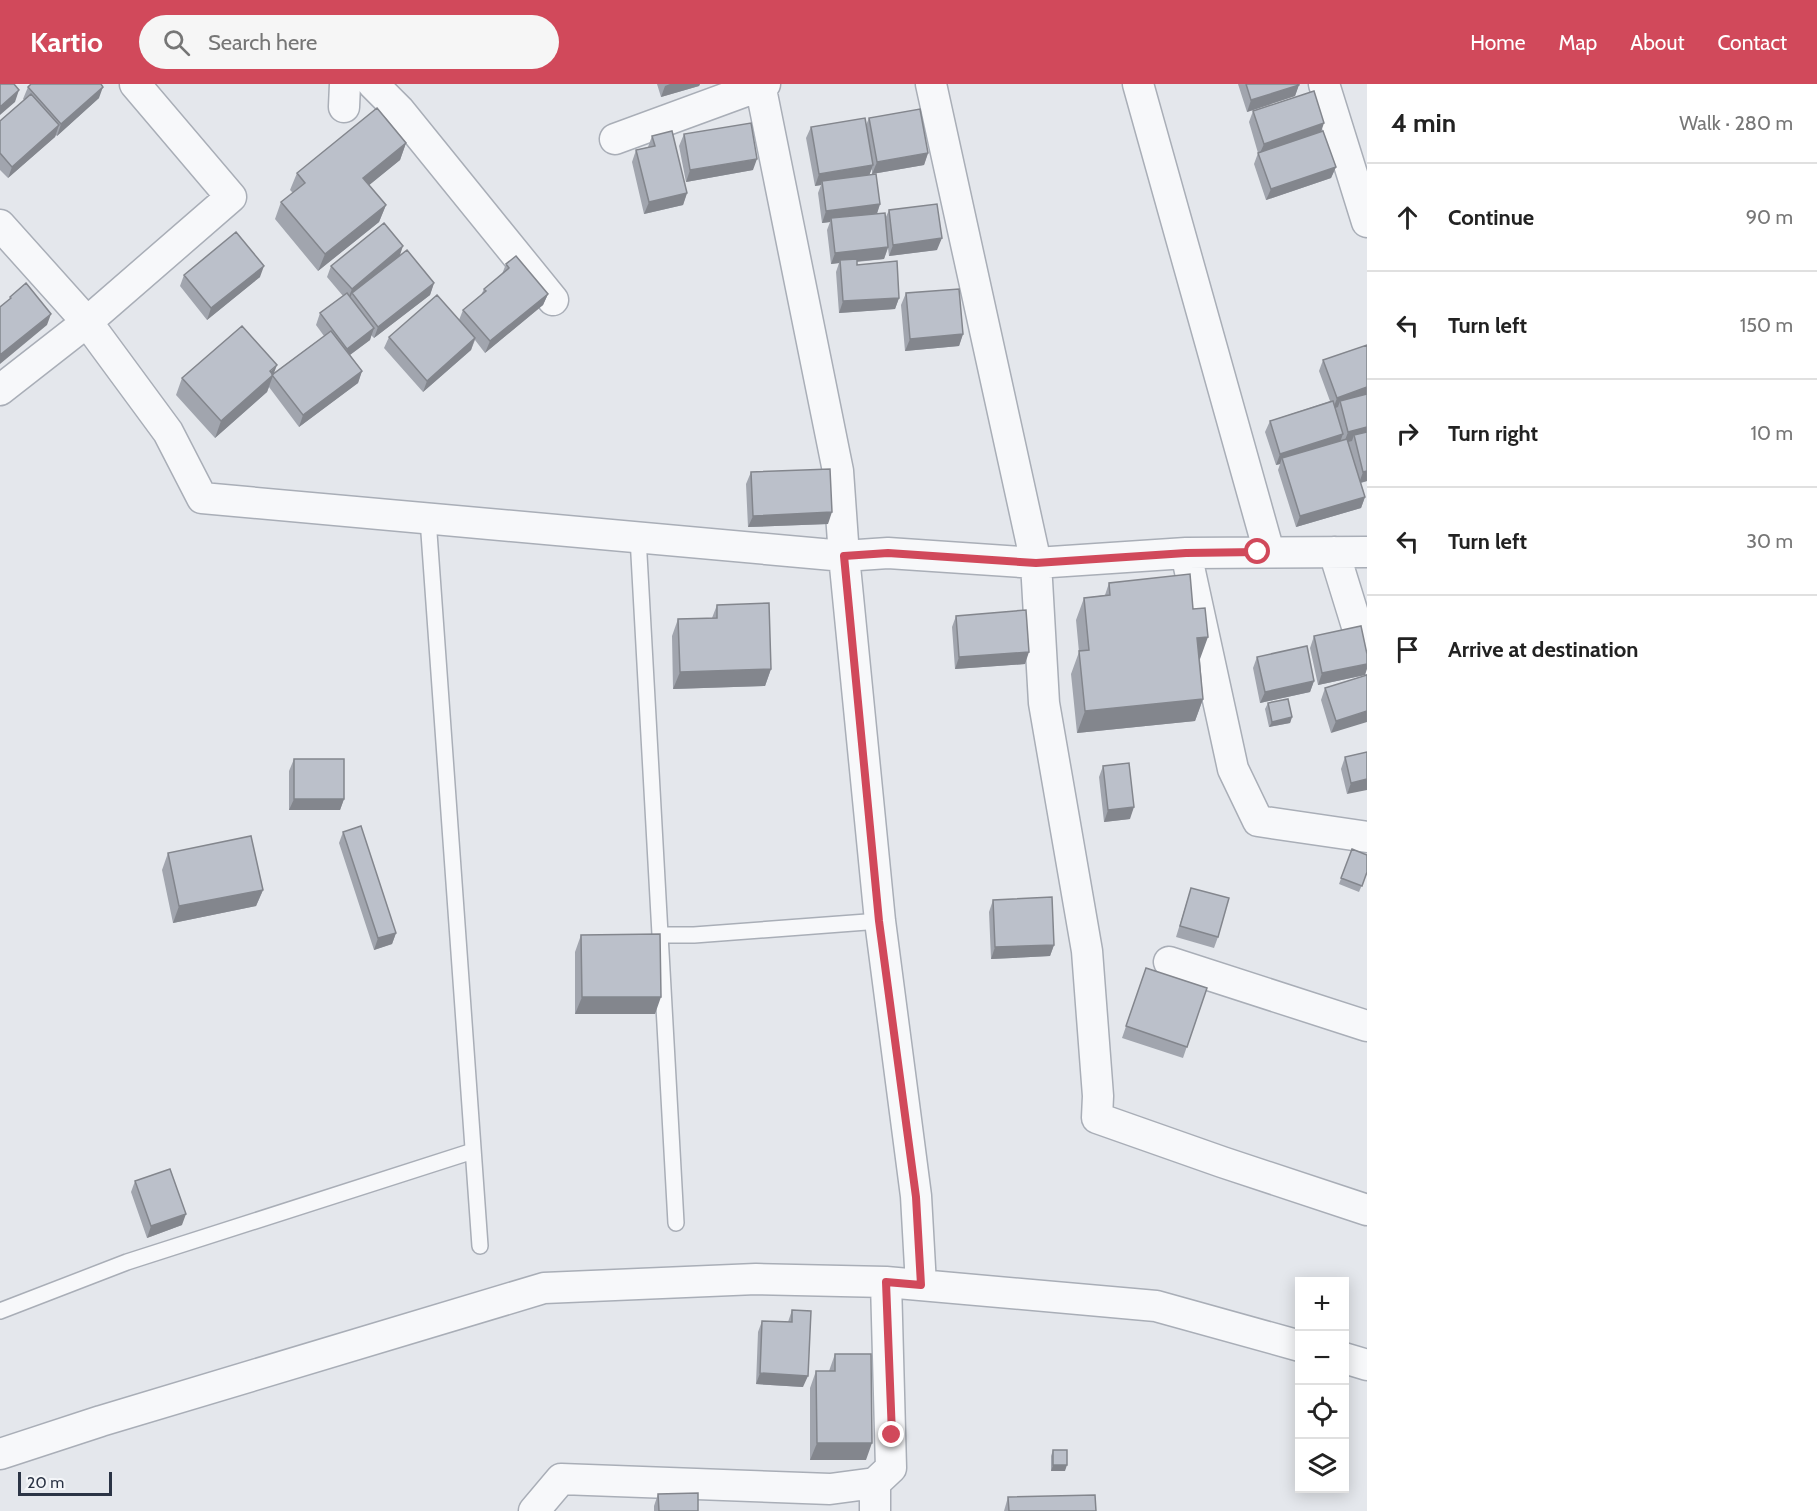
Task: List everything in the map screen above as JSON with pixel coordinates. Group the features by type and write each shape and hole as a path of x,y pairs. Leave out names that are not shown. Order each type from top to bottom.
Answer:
{"street":[{"path":"0,390 87,322 231,197 135,84"},
{"path":"931,84 1036,563 1044,703 1087,951 1098,1096 1097,1118 1367,1210"},
{"path":"1138,84 1269,552"},
{"path":"1324,84 1367,222"},
{"path":"615,139 762,85 838,471 879,921 916,1197 921,1285"},
{"path":"382,86 553,300"},
{"path":"0,225 87,322 168,432 202,498 844,556 888,553 1036,563 1186,553 1367,552"},
{"path":"1335,552 1367,659"},
{"path":"1186,553 1233,769 1258,821 1367,837"},
{"path":"1169,962 1367,1026"},
{"path":"0,1454 100,1420 544,1288 756,1279 886,1282 1156,1306 1295,1345"},
{"path":"534,1511 561,1479 830,1489 875,1497 891,1468 892,1435 886,1282"},
{"path":"1349,1360 1367,1365"}],"lane":[{"path":"428,519 480,1246"},
{"path":"638,537 676,1223"},
{"path":"660,935 694,935 879,921"},
{"path":"0,1311 128,1262 473,1151"}],"building":[{"path":"0,84 14,84 19,90 0,107"},
{"path":"31,84 101,84 103,87 61,124 28,87"},
{"path":"1246,84 1299,84 1299,85 1251,100"},
{"path":"1314,91 1324,123 1264,144 1253,111"},
{"path":"31,94 59,125 12,167 0,153 0,121"},
{"path":"377,108 406,143 363,178 386,205 325,254 281,202 305,183 297,173"},
{"path":"920,109 928,153 877,162 869,118"},
{"path":"865,118 873,165 819,174 811,127"},
{"path":"751,123 757,159 690,170 684,134"},
{"path":"672,131 687,193 649,202 636,150 655,146 652,136"},
{"path":"1323,131 1336,167 1271,189 1258,153"},
{"path":"876,174 880,204 826,211 822,181"},
{"path":"937,204 942,238 893,245 889,210"},
{"path":"885,213 888,247 835,253 831,218"},
{"path":"384,223 403,246 352,289 331,266"},
{"path":"236,232 264,266 211,308 184,275"},
{"path":"407,250 434,283 378,327 352,293"},
{"path":"516,256 548,294 490,341 463,310 509,268 506,264"},
{"path":"857,259 857,265 897,261 899,298 843,301 840,260"},
{"path":"26,283 51,314 0,355 0,307"},
{"path":"959,289 963,334 910,339 906,293"},
{"path":"347,293 374,328 347,349 320,313"},
{"path":"437,295 475,338 427,381 389,337"},
{"path":"242,326 277,365 270,371 273,375 221,421 182,378"},
{"path":"331,331 362,371 303,415 272,375"},
{"path":"1367,345 1367,387 1337,398 1323,360"},
{"path":"1367,394 1367,427 1348,432 1340,401"},
{"path":"1333,401 1343,434 1280,454 1270,421"},
{"path":"1367,432 1367,471 1363,472 1354,435"},
{"path":"1347,439 1365,497 1300,516 1282,458"},
{"path":"830,469 832,512 753,516 751,472"},
{"path":"1190,574 1193,609 1205,608 1208,637 1197,638 1203,699 1085,711 1079,651 1089,650 1084,598 1110,595 1109,583"},
{"path":"769,603 771,669 680,672 678,619 717,618 717,605"},
{"path":"1026,610 1029,652 959,657 956,616"},
{"path":"1361,626 1367,664 1322,673 1314,636"},
{"path":"1307,646 1314,681 1265,692 1257,657"},
{"path":"1367,675 1367,711 1336,721 1325,688"},
{"path":"1288,699 1292,717 1272,722 1268,703"},
{"path":"1367,752 1367,779 1351,783 1345,757"},
{"path":"294,759 344,759 344,799 294,799"},
{"path":"1129,763 1134,807 1108,810 1103,766"},
{"path":"361,826 396,933 378,938 343,832"},
{"path":"251,836 263,890 179,906 168,853"},
{"path":"1352,849 1367,855 1367,872 1362,886 1341,878"},
{"path":"1191,888 1229,898 1218,937 1180,926"},
{"path":"1052,897 1054,945 995,947 993,900"},
{"path":"660,934 661,997 582,997 581,935"},
{"path":"1146,968 1207,988 1187,1047 1126,1026"},
{"path":"170,1169 186,1214 151,1226 135,1181"},
{"path":"792,1310 811,1311 808,1376 760,1373 762,1321 792,1322"},
{"path":"835,1354 871,1354 872,1443 817,1443 816,1371 835,1371"},
{"path":"1053,1450 1067,1450 1067,1465 1053,1465"},
{"path":"698,1493 698,1511 659,1511 658,1494"},
{"path":"1095,1495 1096,1511 1009,1511 1008,1497"}],"route":[{"path":"892,1435 886,1282 921,1285 916,1197 879,921 844,556 888,553 1036,563 1186,553 1258,552"}]}
